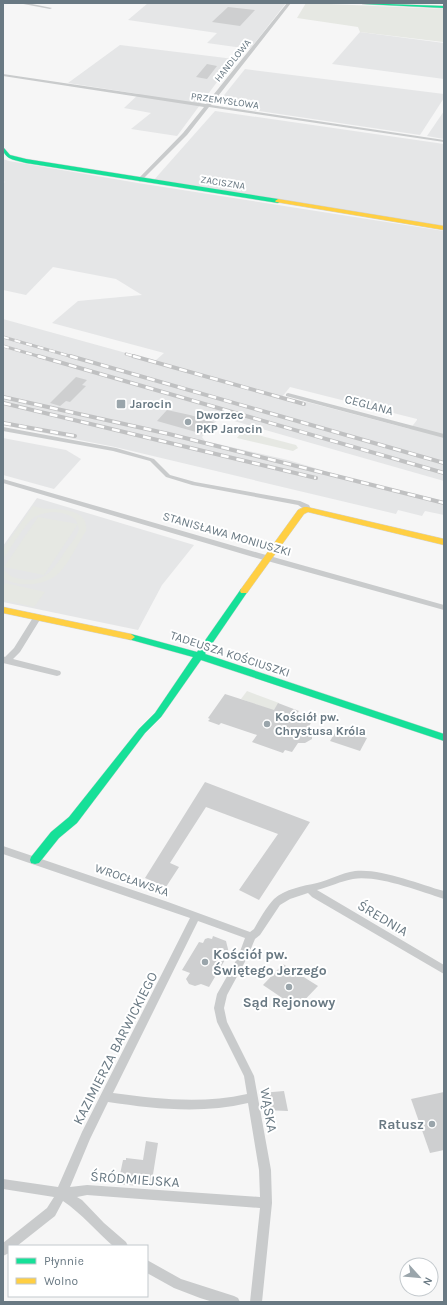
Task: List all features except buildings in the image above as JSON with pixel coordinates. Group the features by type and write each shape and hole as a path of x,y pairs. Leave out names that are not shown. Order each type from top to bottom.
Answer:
{"street":[{"path":"20,3 50,8"},
{"name":"HANDLOWA","path":"140,180 185,134 289,3"},
{"path":"363,3 444,7"},
{"name":"PRZEMYSŁOWA","path":"3,75 444,141"},
{"name":"ZACISZNA","path":"3,149 8,156 20,160 444,228"},
{"name":"CEGLANA","path":"288,395 444,436"},
{"path":"3,429 114,449 152,460 168,476 187,482 218,489 300,503 307,509 444,542"},
{"name":"STANISŁAWA MONIUSZKI","path":"4,483 444,608"},
{"path":"36,860 55,835 73,820 142,731 158,715 198,656 301,512 307,509"},
{"name":"TADEUSZA KOŚCIUSZKI","path":"3,610 154,642 444,738"},
{"path":"5,660 17,650 37,618"},
{"path":"5,660 57,673"},
{"name":"WROCŁAWSKA","path":"3,850 36,860 251,936"},
{"name":"WĄSKA","path":"256,1302 266,1203 265,1170 251,1098 249,1076 222,1022 219,1008 222,994 242,958 251,936 257,932 277,902 288,895 356,874 444,895"},
{"name":"ŚREDNIA","path":"309,888 315,894 444,970"},
{"name":"KAZIMIERZA BARWICKIEGO","path":"9,1245 51,1212 86,1136 196,916"},
{"path":"106,1097 152,1104 194,1106 231,1104 251,1098"},
{"name":"ŚRÓDMIEJSKA","path":"3,1184 38,1191 61,1193 86,1190 266,1203"},
{"path":"61,1193 78,1204 100,1228 121,1245"},
{"path":"148,1267 160,1276 178,1285 234,1302"}],"shaded area":[{"path":"148,3 286,3 250,49 207,43 217,33 128,20"},
{"path":"306,3 444,9 444,41 360,32 358,27 297,18"},
{"path":"360,32 444,43 444,79 332,64"},
{"path":"120,45 234,59 177,136 131,129 151,113 124,108 139,94 68,83"},
{"path":"245,69 444,94 444,98 420,135 246,109 226,103 221,99"},
{"path":"215,111 444,144 444,226 153,181"},
{"path":"444,111 444,139 427,136"},
{"path":"3,159 138,183 444,231 444,481 220,417 202,437 205,441 288,460 345,477 444,501 444,515 425,511 422,516 398,510 396,514 115,447 3,425 3,319 155,361 164,353 52,323 78,301 142,295 116,279 53,267 26,295 3,290 3,183 5,182 3,181","holes":["290,387 417,419 410,429 307,402 303,403 282,397"]},
{"path":"242,431 296,445 298,448 293,451 237,438"},
{"path":"3,438 66,450 81,459 54,489 3,475"},
{"path":"37,498 194,545 162,585 138,630 3,602 3,546"},
{"path":"33,506 44,509 61,509 74,512 83,519 86,524 86,531 59,573 47,581 24,584 9,581 3,578 3,568 8,574 18,579 30,580 43,577 53,569 79,529 76,520 66,514 54,512 37,516 25,527 3,560 3,549"},
{"path":"38,517 78,524 44,575 4,567"},
{"path":"5,583 45,592 34,607 3,600 3,587"},
{"path":"247,691 279,703 274,711 241,699"}],"railway":[{"path":"3,337 73,357"},
{"path":"3,346 41,357"},
{"path":"126,354 137,357"},
{"path":"38,356 444,473"},
{"path":"70,356 444,463"},
{"path":"133,356 304,404"},
{"path":"3,397 169,434 444,503"},
{"path":"3,403 316,478"},
{"path":"3,423 75,436"}],"traffic: fast":[{"path":"363,3 444,7"},
{"path":"3,149 8,156 26,161 278,201"},
{"path":"35,860 55,835 73,820 142,731 158,715 244,591"},
{"path":"131,637 185,651 444,738"}],"traffic: slow":[{"path":"278,201 444,228"},
{"path":"244,591 301,512 307,509 444,542"},
{"path":"3,610 131,637"}],"place":[{"name":"Jarocin","path":"121,404"},
{"name":"Dworzec PKP Jarocin","path":"188,422"},
{"name":"Kościół pw. Chrystusa Króla","path":"267,724"},
{"name":"Kościół pw. Świętego Jerzego","path":"205,962"},
{"name":"Sąd Rejonowy","path":"289,987"},
{"name":"Ratusz","path":"432,1124"}]}
